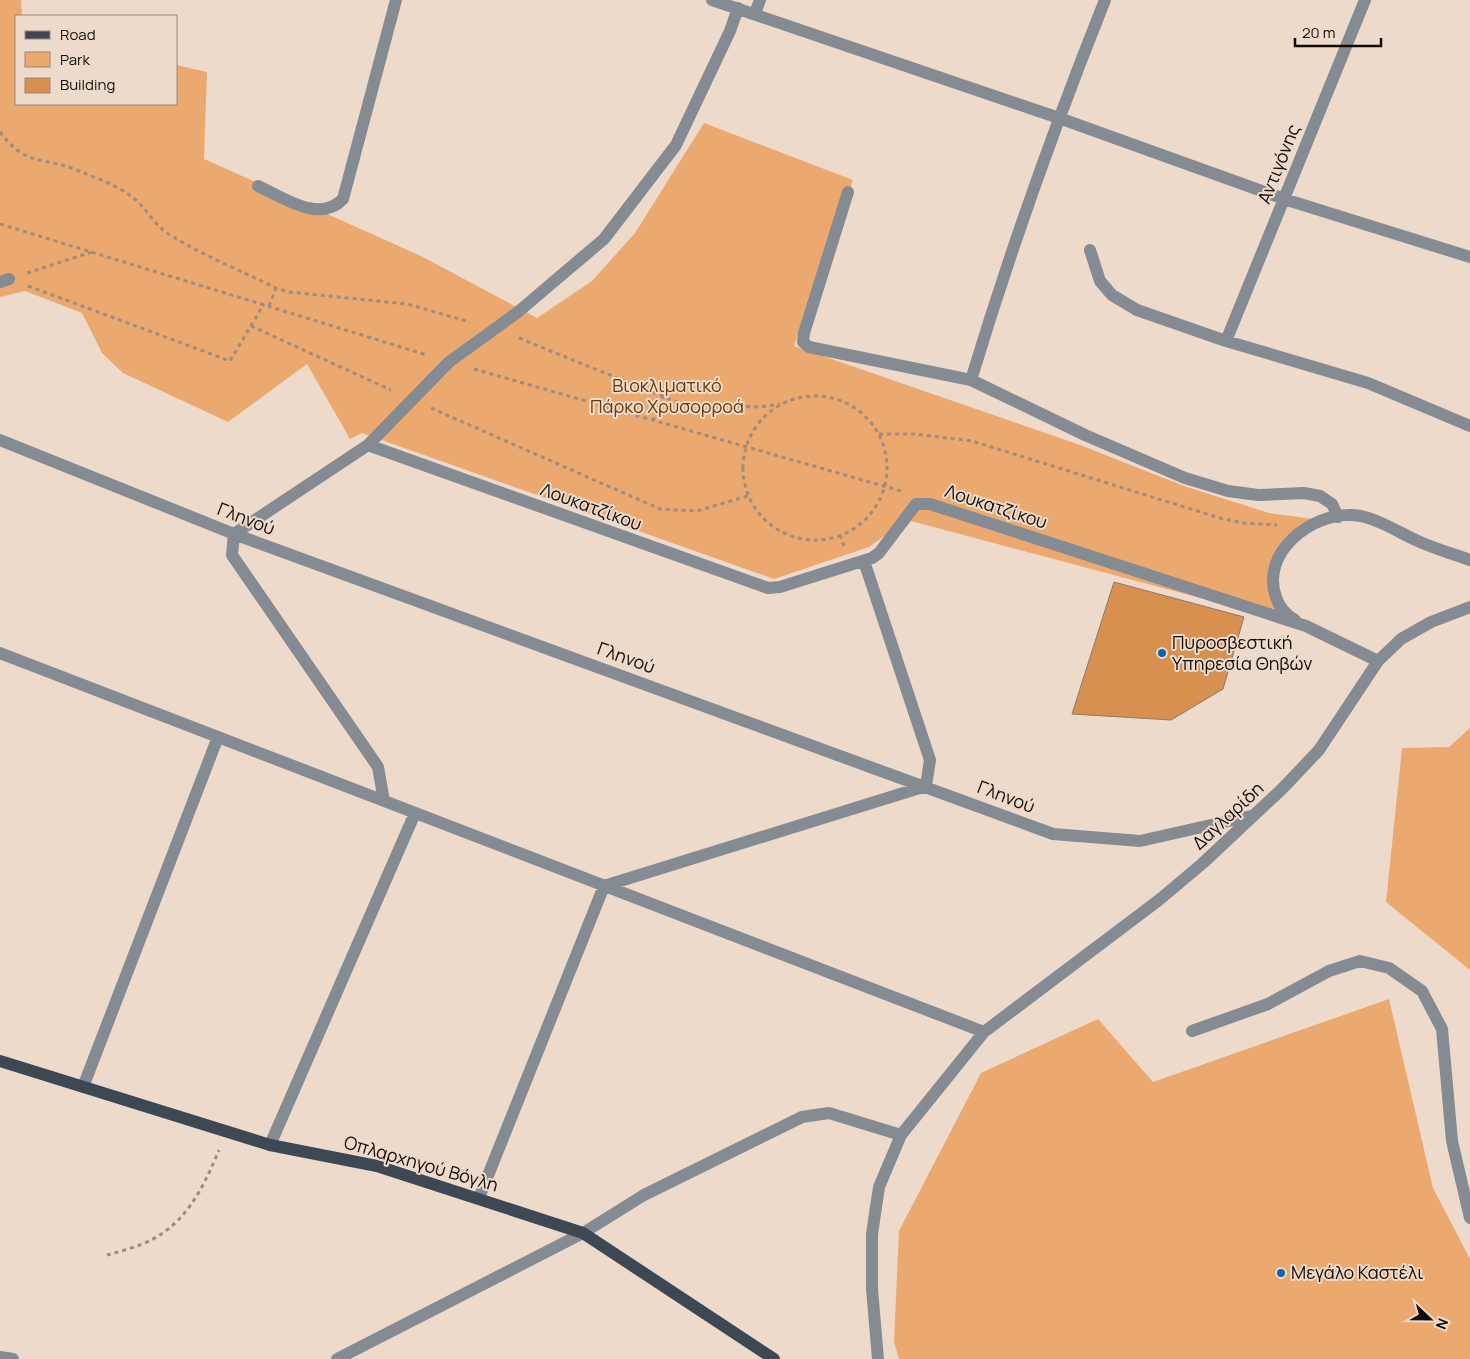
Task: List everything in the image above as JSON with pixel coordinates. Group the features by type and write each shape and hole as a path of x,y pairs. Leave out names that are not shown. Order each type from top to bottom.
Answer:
{"main road":[{"name":"Οπλαρχηγού Βόγλη","path":"0,1061 270,1145 377,1166 583,1233 774,1359"}],"street":[{"path":"258,186 307,208 321,211 336,206 343,199 396,0"},
{"path":"712,0 755,13 1059,118 1284,199 1470,257"},
{"path":"755,13 760,0"},
{"path":"971,380 1001,281 1059,118 1105,0"},
{"name":"Αντιγόνης","path":"1226,341 1365,0"},
{"path":"384,801 378,767 232,555 234,534 368,445 449,362 494,329 604,240 676,145 730,31 738,8"},
{"path":"848,192 804,333 804,342 808,347 971,380 1085,435 1185,478 1228,491 1251,494 1304,493 1320,496 1332,504 1338,517"},
{"path":"1090,250 1100,281 1112,296 1137,310 1226,341 1368,384 1470,426"},
{"name":"Γληνού","path":"0,440 234,534 1053,834 1140,841 1251,816"},
{"name":"Λουκατζίκου","path":"368,445 768,588 780,587 864,561 879,553 916,504 930,504 1306,626 1378,661"},
{"path":"1306,626 1289,617 1278,604 1273,590 1274,570 1281,552 1297,534 1322,520 1352,515 1373,521 1470,560"},
{"path":"604,886 926,786 930,760 864,561"},
{"name":"Δαγλαρίδη","path":"878,1359 873,1298 872,1234 879,1187 901,1135 984,1032 1159,900 1203,863 1283,788 1319,750 1378,661 1400,638 1431,622 1470,607"},
{"path":"0,653 984,1032"},
{"path":"83,1087 218,737"},
{"path":"270,1145 415,813"},
{"path":"479,1198 604,886"},
{"path":"1192,1031 1268,1004 1329,971 1360,961 1389,968 1422,990 1442,1029 1452,1141 1470,1218"},
{"path":"337,1359 583,1233 644,1195 802,1117 829,1114 901,1135"},
{"path":"0,1357 13,1359"}],"path":[{"path":"0,132 19,153 50,164 75,169 123,191 136,200 163,230 180,241 276,288 289,292 407,304 437,311 494,329 594,366 663,397 696,405 760,407 780,404 798,398 817,396 836,399 861,412 879,434 885,451 887,469 884,487 878,503 868,517 855,528 840,535 809,540 779,531 766,521 748,496 743,464 746,448 753,430 765,415 780,404"},
{"path":"5,280 92,252"},
{"path":"5,280 230,361 264,304"},
{"path":"269,306 276,288"},
{"path":"251,326 660,509 697,511 748,496"},
{"path":"653,421 663,397"},
{"path":"879,434 915,434 972,441 1220,518 1243,523 1280,525"},
{"path":"107,1255 151,1240 185,1214 207,1181 226,1131"}],"green space":[{"name":"Βιοκλιματικό Πάρκο Χρυσορροά","path":"0,0 21,0 22,15 15,15 15,105 178,105 178,65 207,72 204,159 421,256 537,318 592,281 635,233 704,123 853,180 794,346 1080,445 1184,486 1269,513 1314,519 1281,552 1273,590 1306,626 907,520 869,547 774,579 362,433 350,439 307,364 228,422 123,373 102,353 82,313 25,291 0,297"},
{"path":"1470,728 1470,970 1386,902 1402,748 1449,747"},
{"path":"1389,999 1433,1188 1470,1259 1470,1359 899,1359 894,1342 899,1231 981,1073 1098,1019 1153,1082"}],"building":[{"name":"Πυροσβεστική Υπηρεσία Θηβών","path":"1114,582 1244,617 1223,689 1171,720 1072,714"}],"place":[{"name":"Πυροσβεστική Υπηρεσία Θηβών","path":"1162,653"},
{"name":"Μεγάλο Καστέλι","path":"1281,1273"}]}
